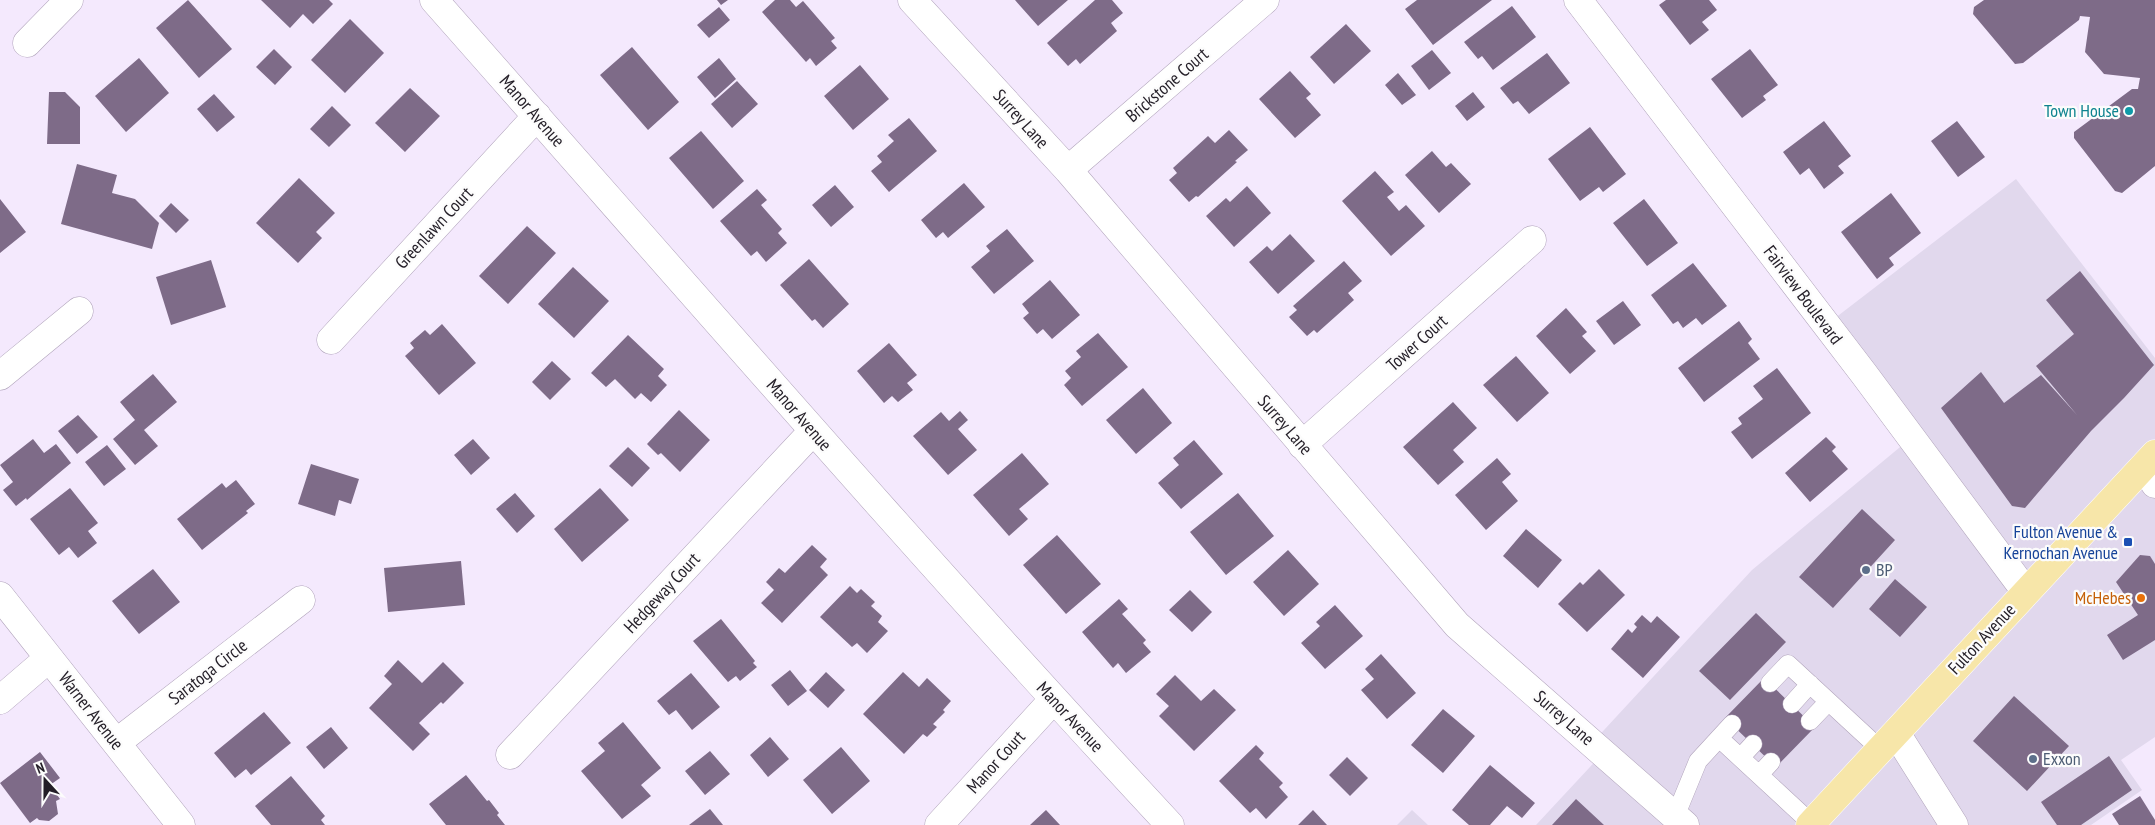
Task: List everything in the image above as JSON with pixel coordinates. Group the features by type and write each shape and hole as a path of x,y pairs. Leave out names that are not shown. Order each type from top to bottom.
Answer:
{"main road":[{"name":"Fulton Avenue","path":"1811,824 2026,592 2151,468"}],"street":[{"path":"28,43 69,0"},
{"name":"Manor Avenue","path":"434,0 813,431 1054,700 1170,825"},
{"name":"Surrey Lane","path":"912,0 1068,170 1457,625 1680,821"},
{"name":"Brickstone Court","path":"1068,170 1266,0"},
{"name":"Fairview Boulevard","path":"1578,0 1864,374 2026,592"},
{"name":"Greenlawn Court","path":"332,340 537,116"},
{"name":"Tower Court","path":"1302,445 1532,240"},
{"path":"0,376 79,312"},
{"name":"Hedgeway Court","path":"510,755 813,431"},
{"name":"Warner Avenue","path":"0,596 181,825"},
{"name":"Saratoga Circle","path":"116,743 301,600"},
{"path":"0,700 49,658"},
{"name":"Manor Court","path":"939,825 1054,700"},
{"path":"1888,741 1954,825"}],"lane":[{"path":"1770,683 1788,664 1828,702 1888,741"},
{"path":"1792,704 1810,684"},
{"path":"1810,721 1828,702"},
{"path":"1680,821 1698,761 1732,724"},
{"path":"1720,738 1811,824"},
{"path":"1741,758 1753,744"},
{"path":"1759,775 1771,762"}],"shaded area":[{"path":"2016,179 2155,358 2155,737 2121,760 2142,790 2091,825 1536,825 1603,753 1592,743 1752,570 1911,438 1826,325"},
{"path":"1412,810 1428,825 1397,825"}],"building":[{"path":"188,0 232,49 199,78 156,28"},
{"path":"261,0 329,0 333,4 313,24 303,14 290,28"},
{"path":"717,0 728,0 721,5"},
{"path":"775,0 790,0 796,7 803,1 835,38 831,41 837,48 816,66 810,58 806,62 762,12"},
{"path":"1015,0 1068,0 1038,26"},
{"path":"1095,0 1112,0 1123,13 1111,23 1117,31 1080,64 1076,59 1068,66 1047,43"},
{"path":"1417,0 1492,0 1433,45 1405,9"},
{"path":"1666,0 1709,0 1717,10 1702,22 1709,30 1690,45 1659,5"},
{"name":"Town House","path":"1984,0 2155,0 2155,166 2122,193 2115,191 2074,138 2074,132 2132,89 2138,89 2140,78 2104,74 2085,52 2090,17 2080,16 2079,20 2023,63 2015,64 1973,14 1974,7"},
{"path":"1512,6 1536,37 1493,70 1482,56 1478,59 1464,42"},
{"path":"719,7 730,20 709,38 697,25"},
{"path":"350,19 384,53 345,93 311,60"},
{"path":"1346,24 1371,51 1334,84 1310,57"},
{"path":"632,47 679,102 648,130 600,75"},
{"path":"274,49 292,67 275,85 256,67"},
{"path":"1750,49 1778,85 1763,96 1766,100 1742,118 1711,79"},
{"path":"1432,50 1451,73 1429,90 1411,66"},
{"path":"1547,53 1570,83 1529,114 1518,101 1513,104 1500,88"},
{"path":"139,58 169,93 126,132 95,96"},
{"path":"719,58 736,79 715,98 697,77"},
{"path":"860,65 889,99 853,130 824,96"},
{"path":"1290,71 1311,94 1306,98 1321,115 1295,138 1259,99"},
{"path":"1398,73 1416,95 1402,105 1385,85"},
{"path":"737,81 758,104 732,128 711,104"},
{"path":"410,88 440,116 405,152 375,123"},
{"path":"49,92 65,92 80,107 80,144 47,144"},
{"path":"1473,92 1485,107 1467,121 1455,106"},
{"path":"214,94 235,117 217,132 197,109"},
{"path":"332,106 351,125 329,147 310,129"},
{"path":"909,118 937,151 889,192 871,171 882,162 877,156 894,141 888,135"},
{"path":"1824,121 1851,156 1838,166 1844,173 1824,189 1809,168 1800,175 1783,152"},
{"path":"1957,121 1985,157 1958,177 1931,141"},
{"path":"1590,127 1626,174 1603,192 1599,187 1580,201 1548,159"},
{"path":"1229,130 1248,150 1198,197 1196,196 1189,202 1169,180 1177,173 1173,168 1208,136 1215,143"},
{"path":"701,131 744,181 713,209 669,158"},
{"path":"1432,151 1446,167 1451,163 1471,184 1439,213 1405,175"},
{"path":"77,164 117,175 112,193 135,199 159,223 152,249 61,224"},
{"path":"1375,171 1394,192 1387,197 1399,211 1406,205 1425,226 1391,256 1342,201"},
{"path":"299,178 335,213 316,232 322,238 298,263 256,223"},
{"path":"964,183 985,207 948,238 943,232 936,238 921,220"},
{"path":"835,185 854,207 831,227 812,205"},
{"path":"1247,186 1271,213 1234,247 1206,216 1226,198 1230,202"},
{"path":"757,189 767,200 761,205 782,229 778,233 787,243 766,262 757,251 751,256 720,221"},
{"path":"1891,193 1921,233 1889,258 1894,265 1877,279 1841,232"},
{"path":"0,199 26,232 0,253"},
{"path":"1644,199 1678,243 1647,266 1613,223"},
{"path":"171,203 189,220 176,233 159,216"},
{"path":"527,226 556,253 508,304 479,276"},
{"path":"1007,229 1034,261 994,294 971,267 990,251 986,246"},
{"path":"1290,234 1315,261 1278,294 1249,262 1267,246 1272,251"},
{"path":"809,259 849,304 823,328 815,319 812,321 780,285"},
{"path":"211,260 226,307 171,325 156,277"},
{"path":"1344,261 1362,281 1348,293 1354,300 1317,333 1314,330 1307,336 1289,317 1297,310 1293,306"},
{"path":"1693,263 1727,306 1702,325 1696,318 1683,328 1678,321 1673,324 1651,295"},
{"path":"573,267 609,301 574,338 538,304"},
{"path":"2080,271 2154,365 2091,431 2025,508 2012,506 1941,408 1981,372 2004,403 2041,375 2077,415 2036,366 2074,334 2046,300"},
{"path":"1050,280 1080,315 1052,339 1043,329 1037,334 1023,318 1029,313 1022,304"},
{"path":"1623,301 1641,325 1614,345 1596,321"},
{"path":"1566,308 1587,332 1582,336 1596,351 1570,374 1536,336"},
{"path":"1739,321 1752,339 1748,343 1760,359 1704,402 1678,368"},
{"path":"442,324 476,363 439,395 405,356 414,348 410,343 425,330 430,335"},
{"path":"1098,333 1128,367 1082,406 1064,385 1071,378 1065,371 1081,357 1076,351"},
{"path":"628,335 664,369 658,376 667,385 651,402 641,393 635,399 615,379 606,387 591,373"},
{"path":"889,343 917,375 907,383 913,390 898,402 892,396 884,403 857,371"},
{"path":"1516,356 1549,393 1517,422 1483,385"},
{"path":"552,361 571,379 550,400 532,382"},
{"path":"1777,368 1811,413 1752,459 1731,432 1742,424 1738,418 1763,399 1753,386"},
{"path":"153,374 177,402 144,430 158,446 135,465 113,439 135,420 120,402"},
{"path":"1143,388 1172,423 1136,454 1106,420"},
{"path":"1453,402 1477,428 1453,450 1464,462 1438,485 1403,447"},
{"path":"679,410 710,440 680,472 661,453 658,455 647,444"},
{"path":"960,411 968,420 958,429 977,450 948,475 913,436 941,412 949,421"},
{"path":"78,415 98,437 77,454 58,431"},
{"path":"1826,437 1836,447 1832,451 1848,469 1810,502 1785,473"},
{"path":"33,439 44,453 56,444 71,463 27,500 26,498 16,506 3,490 13,482 0,465"},
{"path":"473,439 490,458 471,475 454,455"},
{"path":"1194,440 1223,474 1181,509 1158,483 1179,465 1173,458"},
{"path":"107,445 126,469 104,486 85,462"},
{"path":"628,447 650,468 632,487 609,466"},
{"path":"1022,453 1049,484 1019,509 1028,519 1009,536 973,495"},
{"path":"1497,458 1511,474 1502,482 1518,501 1486,530 1455,495"},
{"path":"311,464 359,479 351,504 339,500 335,516 298,504"},
{"path":"236,480 255,504 246,511 248,513 202,550 177,519 222,483 226,488"},
{"path":"70,488 98,523 88,531 97,543 78,558 69,547 59,555 30,519"},
{"path":"600,488 629,520 582,562 554,529"},
{"path":"515,493 535,516 517,533 496,509"},
{"path":"1238,493 1274,536 1226,575 1190,532"},
{"path":"1862,509 1895,540 1833,608 1799,577"},
{"path":"1526,529 1562,560 1538,588 1503,556"},
{"path":"1057,535 1101,584 1066,614 1023,565"},
{"path":"812,545 827,559 820,567 828,575 782,623 761,603 774,590 766,582 779,568 785,573"},
{"path":"1288,550 1319,584 1284,616 1253,582"},
{"name":"McHebes","path":"2140,555 2150,556 2155,564 2155,640 2123,660 2107,635 2138,615 2116,582"},
{"path":"461,561 465,605 388,612 384,568"},
{"path":"153,569 180,602 139,634 112,601"},
{"path":"1599,569 1625,595 1587,632 1558,604 1580,582 1583,585"},
{"path":"1895,579 1927,607 1900,637 1869,609"},
{"path":"850,586 857,593 861,589 875,602 871,606 882,616 878,622 888,631 867,653 857,643 852,647 820,617"},
{"path":"1190,590 1212,612 1192,632 1169,610"},
{"path":"1119,599 1128,609 1122,614 1146,640 1143,643 1151,652 1126,673 1118,663 1113,668 1082,632"},
{"path":"1335,605 1363,636 1325,669 1301,643 1320,626 1316,622"},
{"path":"1756,613 1786,642 1730,700 1699,671"},
{"path":"1642,615 1651,623 1657,616 1680,637 1643,678 1611,649 1628,629 1632,633 1637,627 1634,624"},
{"path":"721,619 755,661 753,663 757,667 740,681 736,676 728,682 693,641"},
{"path":"1381,654 1416,693 1387,719 1361,690 1374,679 1365,669"},
{"path":"398,660 422,683 443,662 464,683 443,704 441,702 419,723 430,734 413,751 369,708 392,684 384,676"},
{"path":"790,670 807,691 788,706 771,685"},
{"path":"826,672 845,690 828,708 809,690"},
{"path":"903,672 919,687 927,678 951,701 943,710 945,712 933,724 937,727 927,737 923,734 904,754 863,714"},
{"path":"691,673 720,707 692,730 676,710 669,715 657,701"},
{"path":"1175,675 1201,701 1214,689 1236,710 1194,751 1159,716 1169,706 1156,694"},
{"path":"1764,678 1815,727 1776,767 1725,718"},
{"path":"2014,696 2069,746 2027,791 1973,741"},
{"path":"1443,709 1475,736 1443,773 1411,745"},
{"path":"264,712 291,743 251,775 246,769 235,778 214,753"},
{"path":"623,722 661,768 641,785 651,796 622,819 581,771 605,751 598,743"},
{"path":"331,727 348,748 324,769 306,747"},
{"path":"770,737 789,759 768,777 750,755"},
{"path":"1256,745 1264,753 1259,759 1283,783 1279,787 1288,797 1266,819 1256,808 1250,813 1219,781"},
{"path":"841,747 870,781 832,814 803,780"},
{"path":"710,751 730,774 705,795 685,771"},
{"path":"40,752 60,778 50,785 60,799 56,801 58,814 49,821 37,818 30,823 0,783"},
{"path":"2109,756 2132,790 2081,825 2057,825 2041,802"},
{"path":"1347,757 1368,778 1350,796 1329,775"},
{"path":"1490,765 1535,803 1522,818 1507,806 1490,825 1469,825 1452,810"},
{"path":"466,775 487,801 489,800 505,825 446,825 429,804"},
{"path":"291,776 325,816 321,820 325,825 271,825 255,806"},
{"path":"2140,796 2155,820 2155,825 2119,825 2112,814"},
{"path":"1576,799 1604,825 1552,825"},
{"path":"710,809 723,825 689,825"},
{"path":"1046,810 1060,825 1030,825"},
{"path":"1313,810 1327,825 1298,825"}],"place":[{"name":"Town House","path":"2129,111"},
{"name":"Fulton Avenue & Kernochan Avenue","path":"2128,542"},
{"name":"BP","path":"1866,570"},
{"name":"McHebes","path":"2141,598"},
{"name":"Exxon","path":"2033,759"}]}
